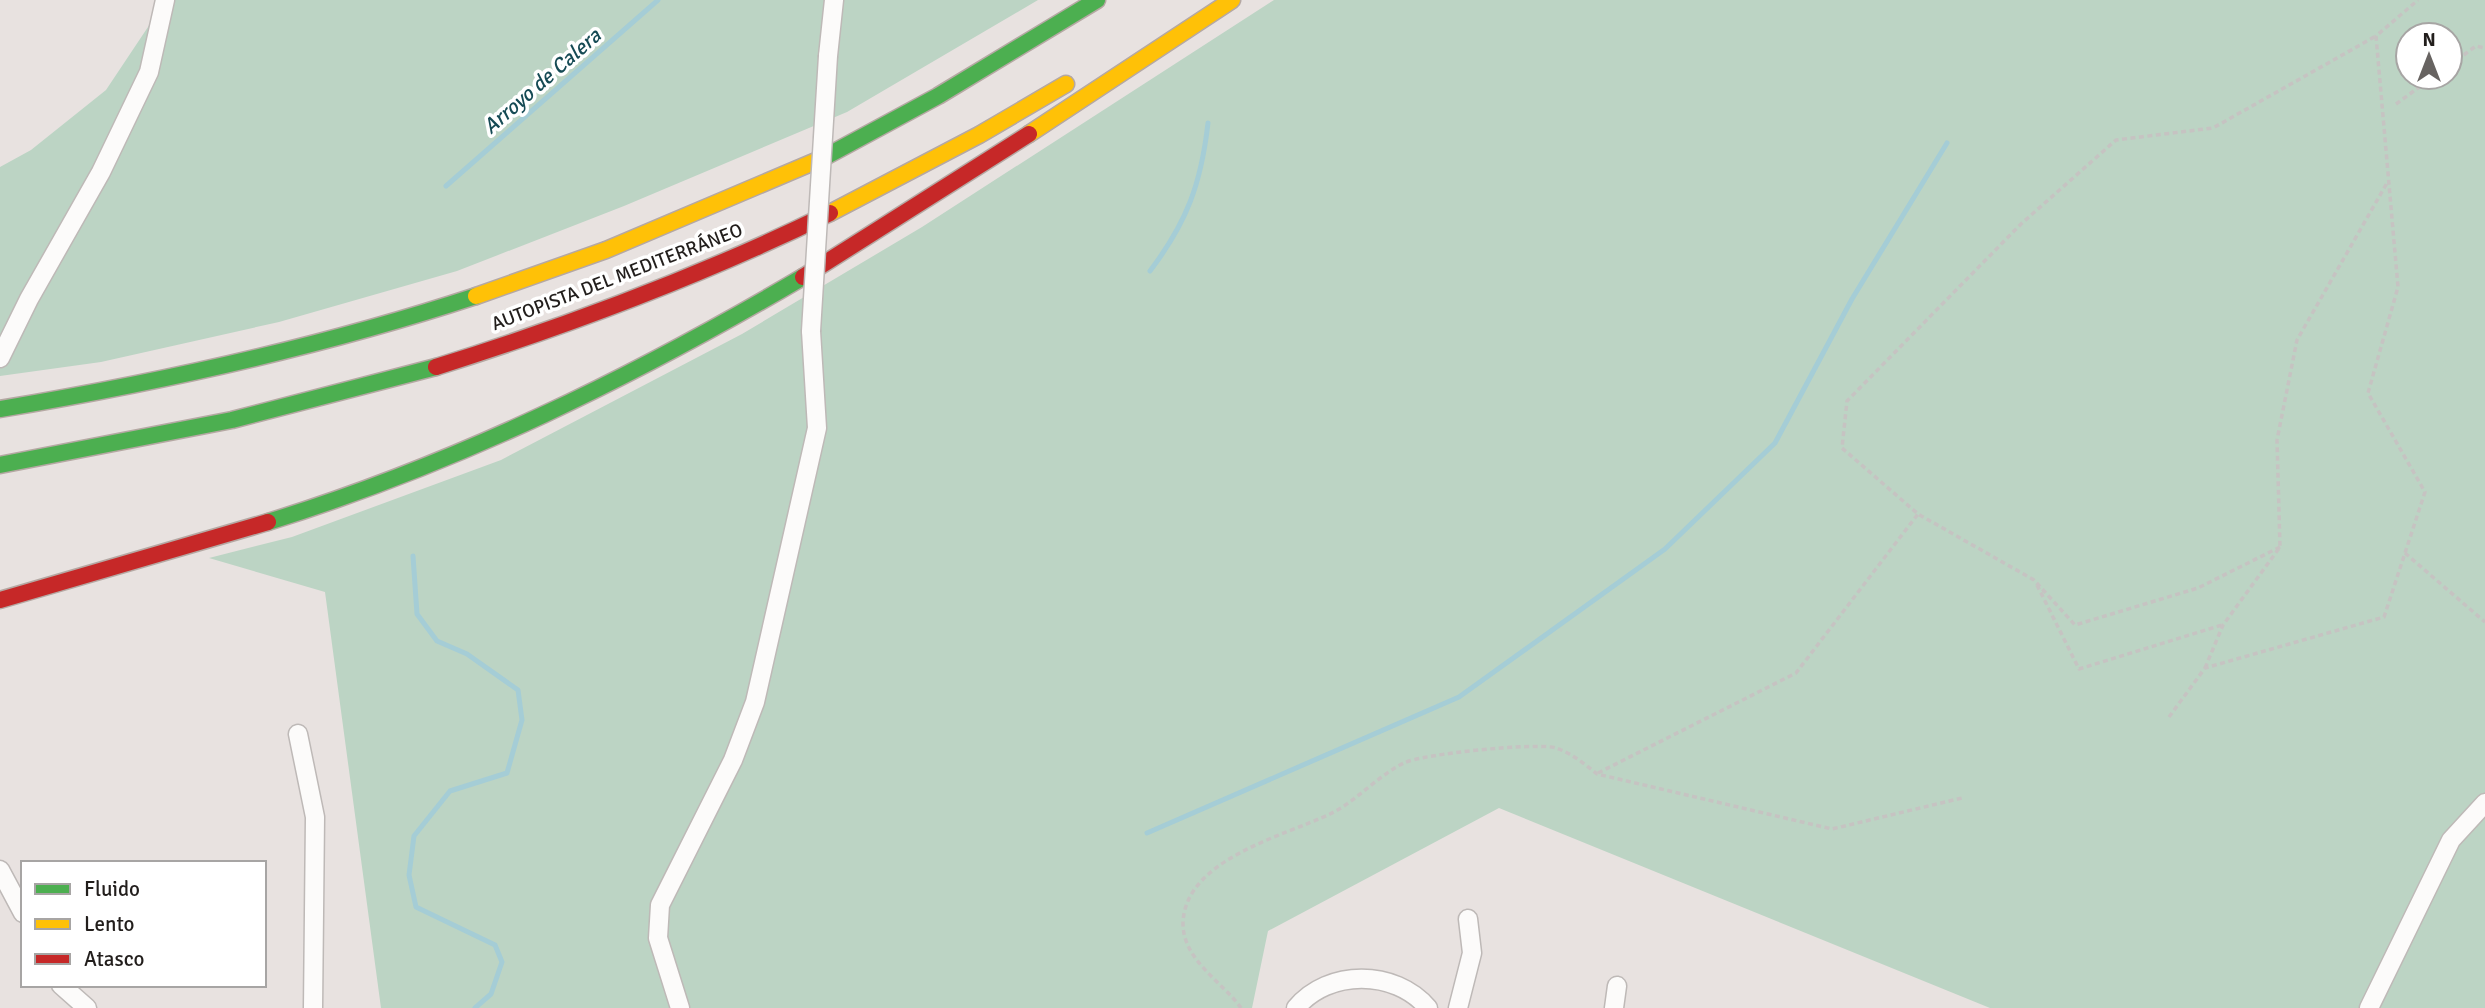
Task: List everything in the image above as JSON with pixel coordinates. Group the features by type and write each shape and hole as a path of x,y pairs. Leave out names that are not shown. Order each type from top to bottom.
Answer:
{"highway":[{"name":"AUTOPISTA DEL MEDITERRÁNEO","path":"0,409 82,397 288,351 463,301 620,246 841,149 1097,0"},
{"path":"0,600 296,514 446,458 557,410 745,312 844,253 1232,0"},
{"name":"AUTOPISTA DEL MEDITERRÁNEO","path":"0,465 209,426 311,402 499,346 670,283 792,230 923,165 1078,77"}],"street":[{"path":"0,358 29,299 101,172 149,72 165,0"},
{"path":"680,1008 658,938 660,905 733,760 755,702 817,428 811,331 834,0"},
{"path":"298,734 315,817 313,1008"},
{"path":"2369,1008 2451,840 2485,803"},
{"path":"0,870 21,909"},
{"path":"1461,1003 1472,953 1468,919"},
{"path":"1296,1008 1314,991 1345,980 1363,979 1396,985 1414,994 1428,1008"},
{"path":"1614,1008 1617,986"},
{"path":"63,987 87,1008"}],"path":[{"path":"2280,547 2198,588 2075,625 2034,580 1917,514 1842,448 1847,401 2021,224 2116,140 2213,128 2376,36 2418,0"},
{"path":"2205,668 2384,617 2425,492 2368,393 2398,287 2376,36"},
{"path":"2464,55 2476,46 2485,48"},
{"path":"2396,104 2414,91"},
{"path":"2169,717 2205,668 2223,625 2280,547 2277,440 2297,340 2389,181"},
{"path":"1597,774 1796,673 1917,514"},
{"path":"2405,553 2485,622"},
{"path":"2034,580 2079,669 2223,625"},
{"path":"1241,1008 1212,979 1187,945 1183,924 1187,902 1217,869 1251,846 1334,812 1381,776 1408,761 1444,752 1527,746 1556,748 1584,763 1597,774 1832,830 1962,798"}],"green space":[{"path":"166,0 1038,0 847,112 624,206 457,271 279,322 101,362 0,376 0,167 31,150 106,90"},
{"path":"1274,0 2485,0 2485,1008 1990,1008 1499,808 1268,931 1252,1008 381,1008 325,592 209,558 292,537 501,460 742,334 922,227"}],"waterway":[{"name":"Arroyo de Calera","path":"446,186 658,0"},
{"path":"1150,271 1174,236 1190,202 1201,165 1208,123"},
{"path":"1147,833 1459,697 1665,549 1775,443 1852,299 1947,143"},
{"name":"Arroyo de Calera","path":"413,556 417,614 437,641 467,654 518,690 522,720 507,773 450,791 414,836 409,875 416,907 495,945 502,962 491,994 475,1008"}],"traffic: fast":[{"path":"823,158 938,96 1097,0"},
{"path":"268,522 408,473 543,415 674,349 803,277"},
{"path":"0,409 241,362 476,296"},
{"path":"0,465 232,420 436,367"}],"traffic: slow":[{"path":"1029,134 1232,0"},
{"path":"830,213 979,135 1066,84"},
{"path":"476,296 606,250 823,158"}],"traffic: jam":[{"path":"803,277 1029,134"},
{"path":"436,367 636,298 830,213"},
{"path":"0,600 268,522"}]}
